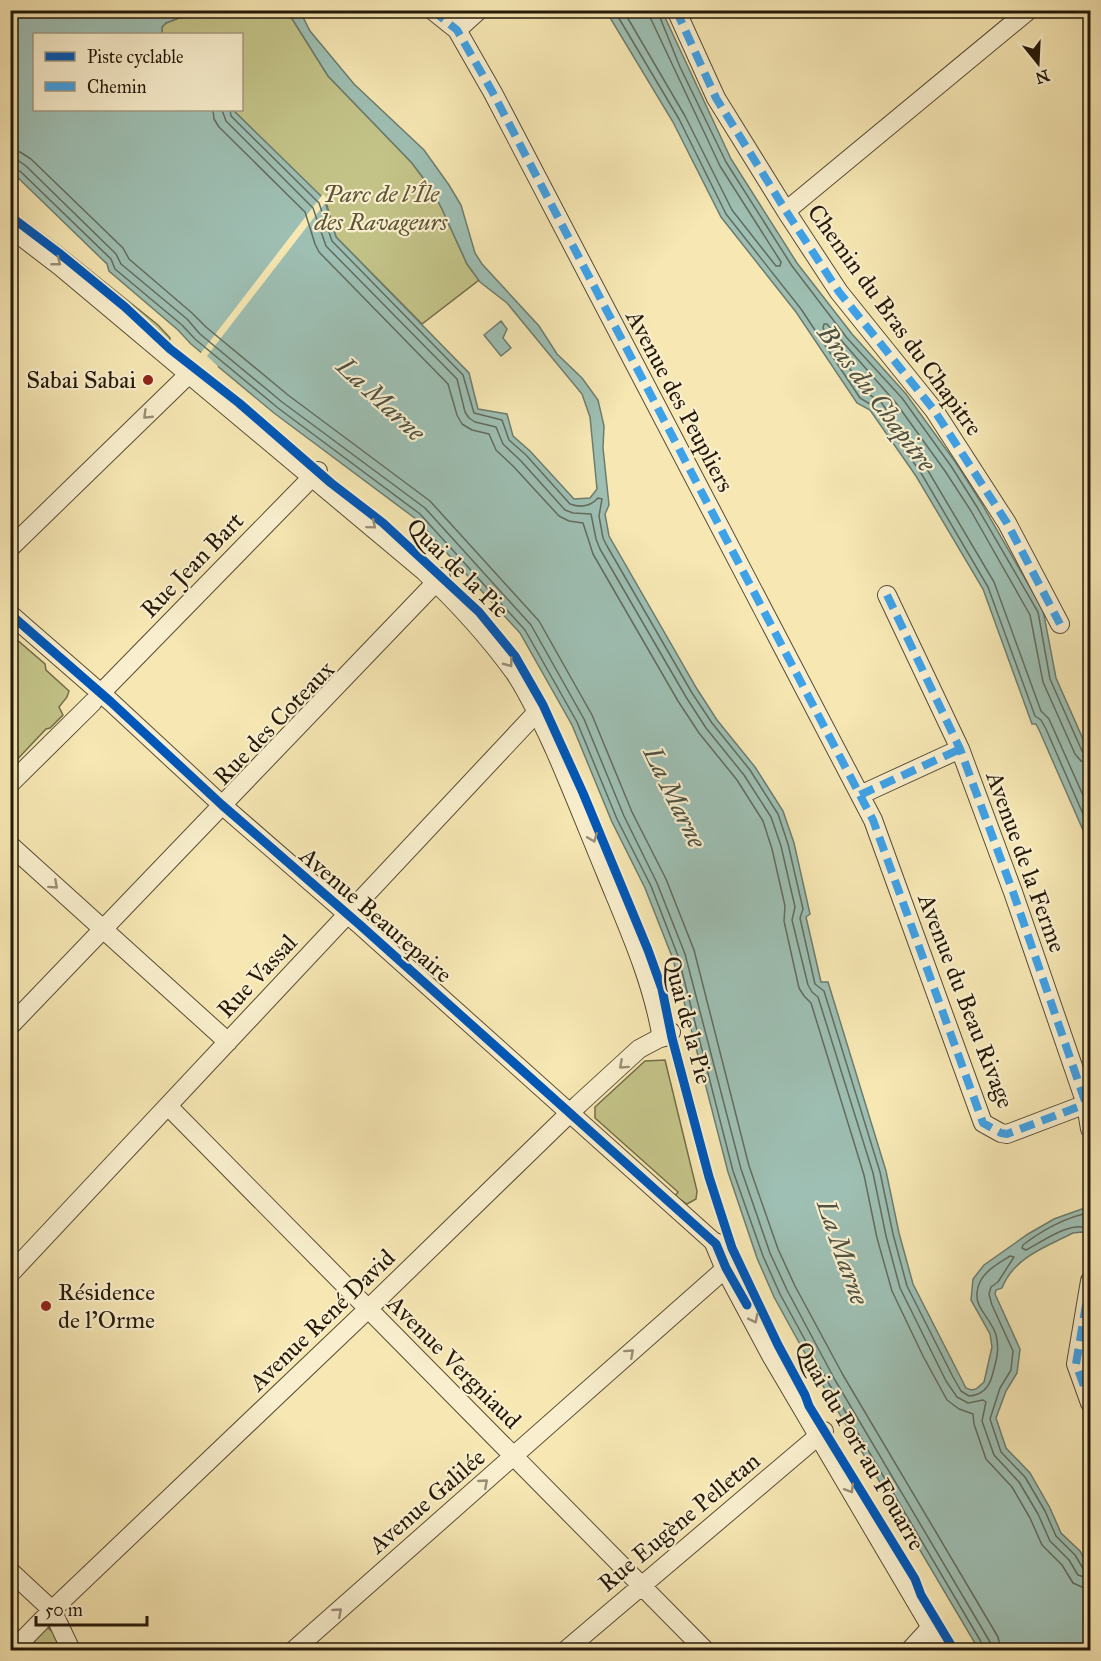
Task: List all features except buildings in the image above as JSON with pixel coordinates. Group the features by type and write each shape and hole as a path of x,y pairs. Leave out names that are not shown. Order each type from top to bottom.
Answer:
{"street":[{"path":"432,10 457,30 479,10"},
{"name":"Chemin du Bras du Chapitre","path":"676,10 716,98 786,211 839,292 934,410 1002,515 1060,624"},
{"path":"786,211 1029,10"},
{"name":"Avenue des Peupliers","path":"457,30 494,93 860,795"},
{"name":"Quai de la Pie","path":"10,226 62,266 189,374 315,473 439,579 483,629 517,674 538,711 641,955 667,1034"},
{"path":"10,548 189,374"},
{"name":"Rue Jean Bart","path":"10,784 315,473"},
{"name":"Rue des Coteaux","path":"10,1026 439,579"},
{"name":"Avenue de la Ferme","path":"887,595 960,749 1086,1104 1090,1129"},
{"name":"Avenue Beaurepaire","path":"10,614 97,697 347,915 716,1244"},
{"name":"Rue Vassal","path":"10,1274 538,711"},
{"path":"860,795 960,749"},
{"name":"Avenue du Beau Rivage","path":"860,795 873,820 983,1123 1007,1134 1086,1104"},
{"path":"10,845 228,1042"},
{"name":"Avenue René David","path":"13,1650 52,1610 639,1049 667,1034"},
{"name":"Avenue Vergniaud","path":"168,1106 705,1650"},
{"name":"Quai du Port au Fouarre","path":"716,1244 726,1268 946,1650"},
{"name":"Avenue Galilée","path":"294,1650 726,1268"},
{"path":"1090,1281 1076,1364 1090,1403"},
{"name":"Rue Eugène Pelletan","path":"566,1650 821,1434"},
{"path":"10,1571 52,1610 70,1650"},
{"path":"910,1650 932,1626"}],"green space":[{"name":"Parc de l'Île des Ravageurs","path":"197,11 283,11 291,17 328,76 412,163 432,190 467,264 479,280 422,324 336,237 326,202 234,111 243,111 243,33 162,33 162,27 166,23"},
{"path":"11,210 158,325 170,338 169,344 152,326 48,240 11,213"},
{"path":"11,638 16,639 45,664 46,670 69,691 59,707 63,715 46,729 11,766"},
{"path":"665,1060 697,1191 696,1199 687,1204 675,1196 678,1192 595,1118 595,1107 645,1061"},
{"path":"48,1628 53,1632 62,1650 17,1650 40,1630"}],"water":[{"name":"La Marne","path":"139,10 144,14 156,11 197,11 166,23 162,27 162,33 33,33 33,111 234,111 324,199 336,237 469,373 478,409 507,414 513,436 574,499 590,498 597,489 590,417 582,394 507,303 480,282 467,264 432,190 412,163 328,76 291,17 283,11 300,11 310,31 354,84 424,150 461,205 475,253 482,264 539,326 557,354 582,378 598,400 604,426 603,448 609,505 605,514 609,536 697,689 717,720 755,767 783,811 794,843 810,914 806,917 821,982 828,982 886,1171 913,1284 966,1388 976,1389 984,1382 992,1347 990,1334 971,1300 973,1279 984,1265 1028,1234 1054,1219 1090,1206 1090,1236 1082,1232 1073,1233 1032,1254 1014,1268 1002,1288 996,1290 995,1294 1020,1349 1017,1373 1006,1391 996,1418 1006,1448 1030,1473 1061,1533 1080,1551 1090,1570 1090,1650 979,1650 823,1386 774,1297 757,1258 728,1172 673,959 645,888 612,822 572,725 520,633 416,519 274,413 191,344 178,330 109,271 107,264 11,171 11,11"},
{"name":"Bras du Chapitre","path":"606,11 662,11 731,159 797,263 852,334 906,394 956,463 982,504 1043,610 1056,678 1090,755 1090,846 1040,732 1036,724 1032,724 983,589 916,476 870,410 857,403 796,312 721,217 673,122"},
{"path":"501,321 507,329 503,338 511,348 501,356 484,335"}],"pier":[{"path":"323,194 328,199 326,202 207,356 218,366 217,368 200,354"}],"marked path":[{"path":"432,10 457,30 493,93 873,820 983,1123 1007,1134 1086,1104"},
{"path":"676,10 716,98 786,211 839,292 934,410 1007,523 1060,624"},
{"path":"887,595 960,749 1013,892 1086,1104 1090,1129"},
{"path":"860,795 960,749"},
{"path":"1090,1281 1076,1364 1090,1403"}],"cycle path":[{"path":"10,216 125,307 170,349 239,403 331,483 383,523 479,612 515,656 543,705 583,793 648,950 662,989 672,1038 709,1177 732,1248 809,1406 915,1579 921,1595 954,1650"},
{"path":"10,614 716,1244 726,1268 747,1305"}],"place":[{"name":"Sabai Sabai","path":"148,380"},
{"name":"Résidence de l'Orme","path":"46,1306"}]}
